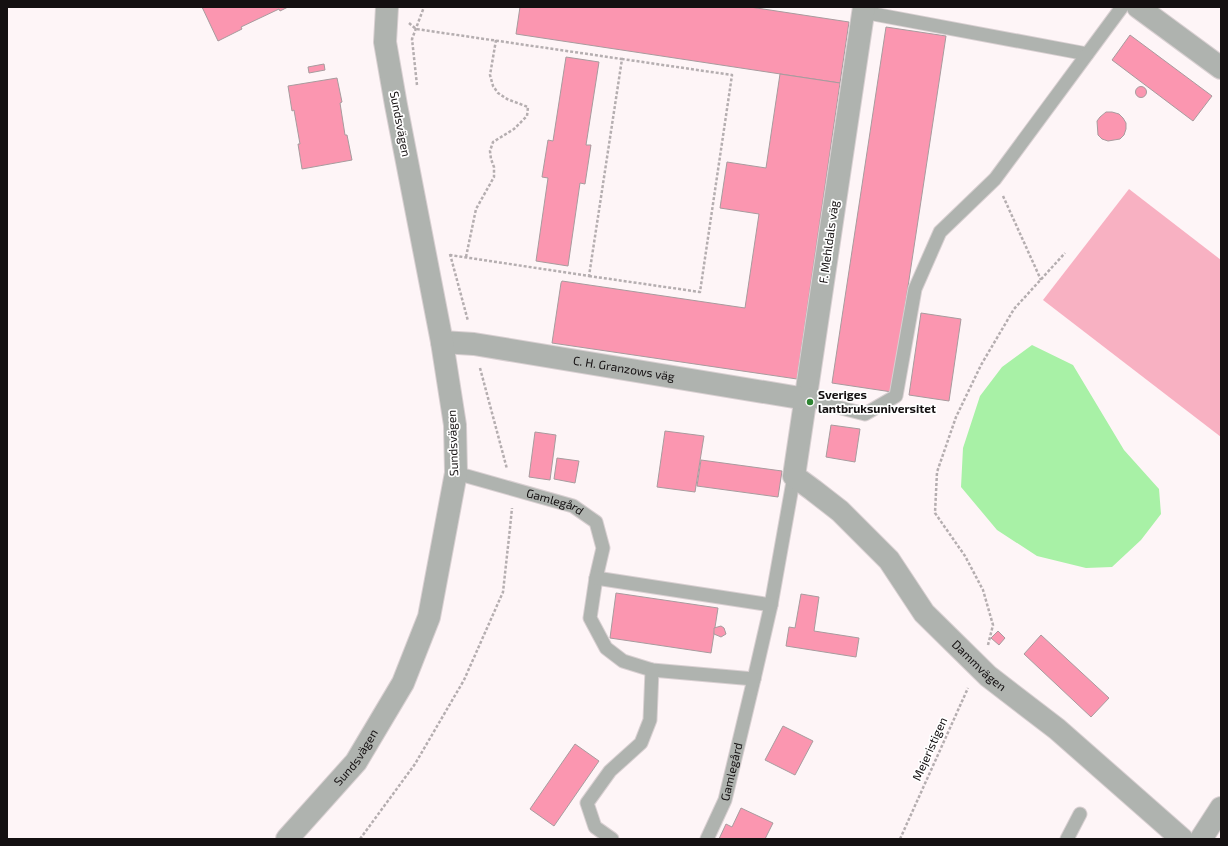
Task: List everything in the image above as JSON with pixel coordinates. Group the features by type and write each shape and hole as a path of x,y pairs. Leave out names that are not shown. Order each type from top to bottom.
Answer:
{"street":[{"name":"Sundsvägen","path":"287,839 356,762 403,683 429,617 456,473 454,425 442,342 394,98 385,42 387,7"},
{"path":"1138,7 1221,68"},
{"name":"F. Mehldals väg","path":"794,476 863,10"},
{"name":"C. H. Granzows väg","path":"442,342 474,344 806,399"},
{"name":"Dammvägen","path":"794,476 840,511 889,560 924,613 988,676 1057,729 1182,839"},
{"path":"1201,839 1221,808"}],"lane":[{"path":"806,399 865,414 896,396 915,289 940,232 996,179 1122,7"},
{"path":"863,10 1087,54"},
{"name":"Gamlegård","path":"456,473 573,506 596,522 603,548 596,578 590,618 606,648 623,661 652,670 754,679"},
{"name":"Gamlegård","path":"707,839 725,800 754,679 771,605 794,476"},
{"path":"596,578 771,605"},
{"path":"612,839 595,827 587,803 610,771 641,743 650,720 652,670"},
{"path":"1067,839 1080,814"}],"path":[{"path":"416,29 732,76 700,292 450,255"},
{"path":"466,257 476,209 494,177 494,167 490,151 493,142 514,129 527,116 528,107 507,99 498,93 493,86 490,75 496,40"},
{"path":"589,276 622,59"},
{"path":"996,179 1041,280"},
{"name":"Mejeristigen","path":"900,839 987,649 993,625 984,590 965,556 936,513 937,472 956,417 981,365 1014,309 1065,253"}],"shaded area":[{"path":"1129,189 1221,260 1221,437 1043,300"},
{"path":"1032,345 1073,365 1124,450 1159,489 1161,514 1141,540 1112,567 1086,568 1037,556 997,530 961,487 963,448 980,396 1002,367"}],"building":[{"path":"202,7 288,7 280,11 279,9 241,27 242,29 218,41"},
{"path":"520,7 750,7 849,22 840,83 516,34"},
{"path":"886,27 946,36 892,392 832,383"},
{"path":"1130,35 1212,96 1193,121 1112,60"},
{"path":"566,57 599,62 586,145 591,145 585,184 580,183 568,266 536,261 548,178 542,177 548,140 553,141"},
{"path":"324,64 325,70 309,73 308,67"},
{"path":"780,74 840,83 797,379 552,343 562,281 745,308 759,214 720,208 727,162 766,168"},
{"path":"337,78 342,102 340,103 345,135 347,135 352,160 302,169 298,144 300,144 288,86"},
{"path":"1139,87 1143,87 1145,88 1145,96 1139,97 1136,94 1136,90"},
{"path":"1106,112 1119,114 1126,123 1124,135 1120,139 1108,141 1102,139 1098,135 1097,121"},
{"path":"921,313 961,319 949,401 909,395"},
{"path":"831,425 860,429 855,462 826,457"},
{"path":"665,431 704,436 695,492 657,487"},
{"path":"535,432 556,435 550,480 529,477"},
{"path":"557,458 579,461 575,483 554,479"},
{"path":"701,460 782,471 778,497 697,486"},
{"path":"616,593 718,608 711,653 610,638"},
{"path":"801,594 819,597 814,631 859,638 856,657 786,646 789,627 795,628"},
{"path":"721,626 724,628 726,634 721,637 714,634 714,628"},
{"path":"998,631 1005,638 999,645 991,638"},
{"path":"1041,635 1109,698 1091,717 1024,654"},
{"path":"783,726 813,741 795,775 765,760"},
{"path":"575,744 599,761 554,826 530,809"},
{"path":"741,808 773,823 765,839 719,839 726,824 732,827"}],"place":[{"name":"Sveriges lantbruksuniversitet","path":"810,402"}]}
